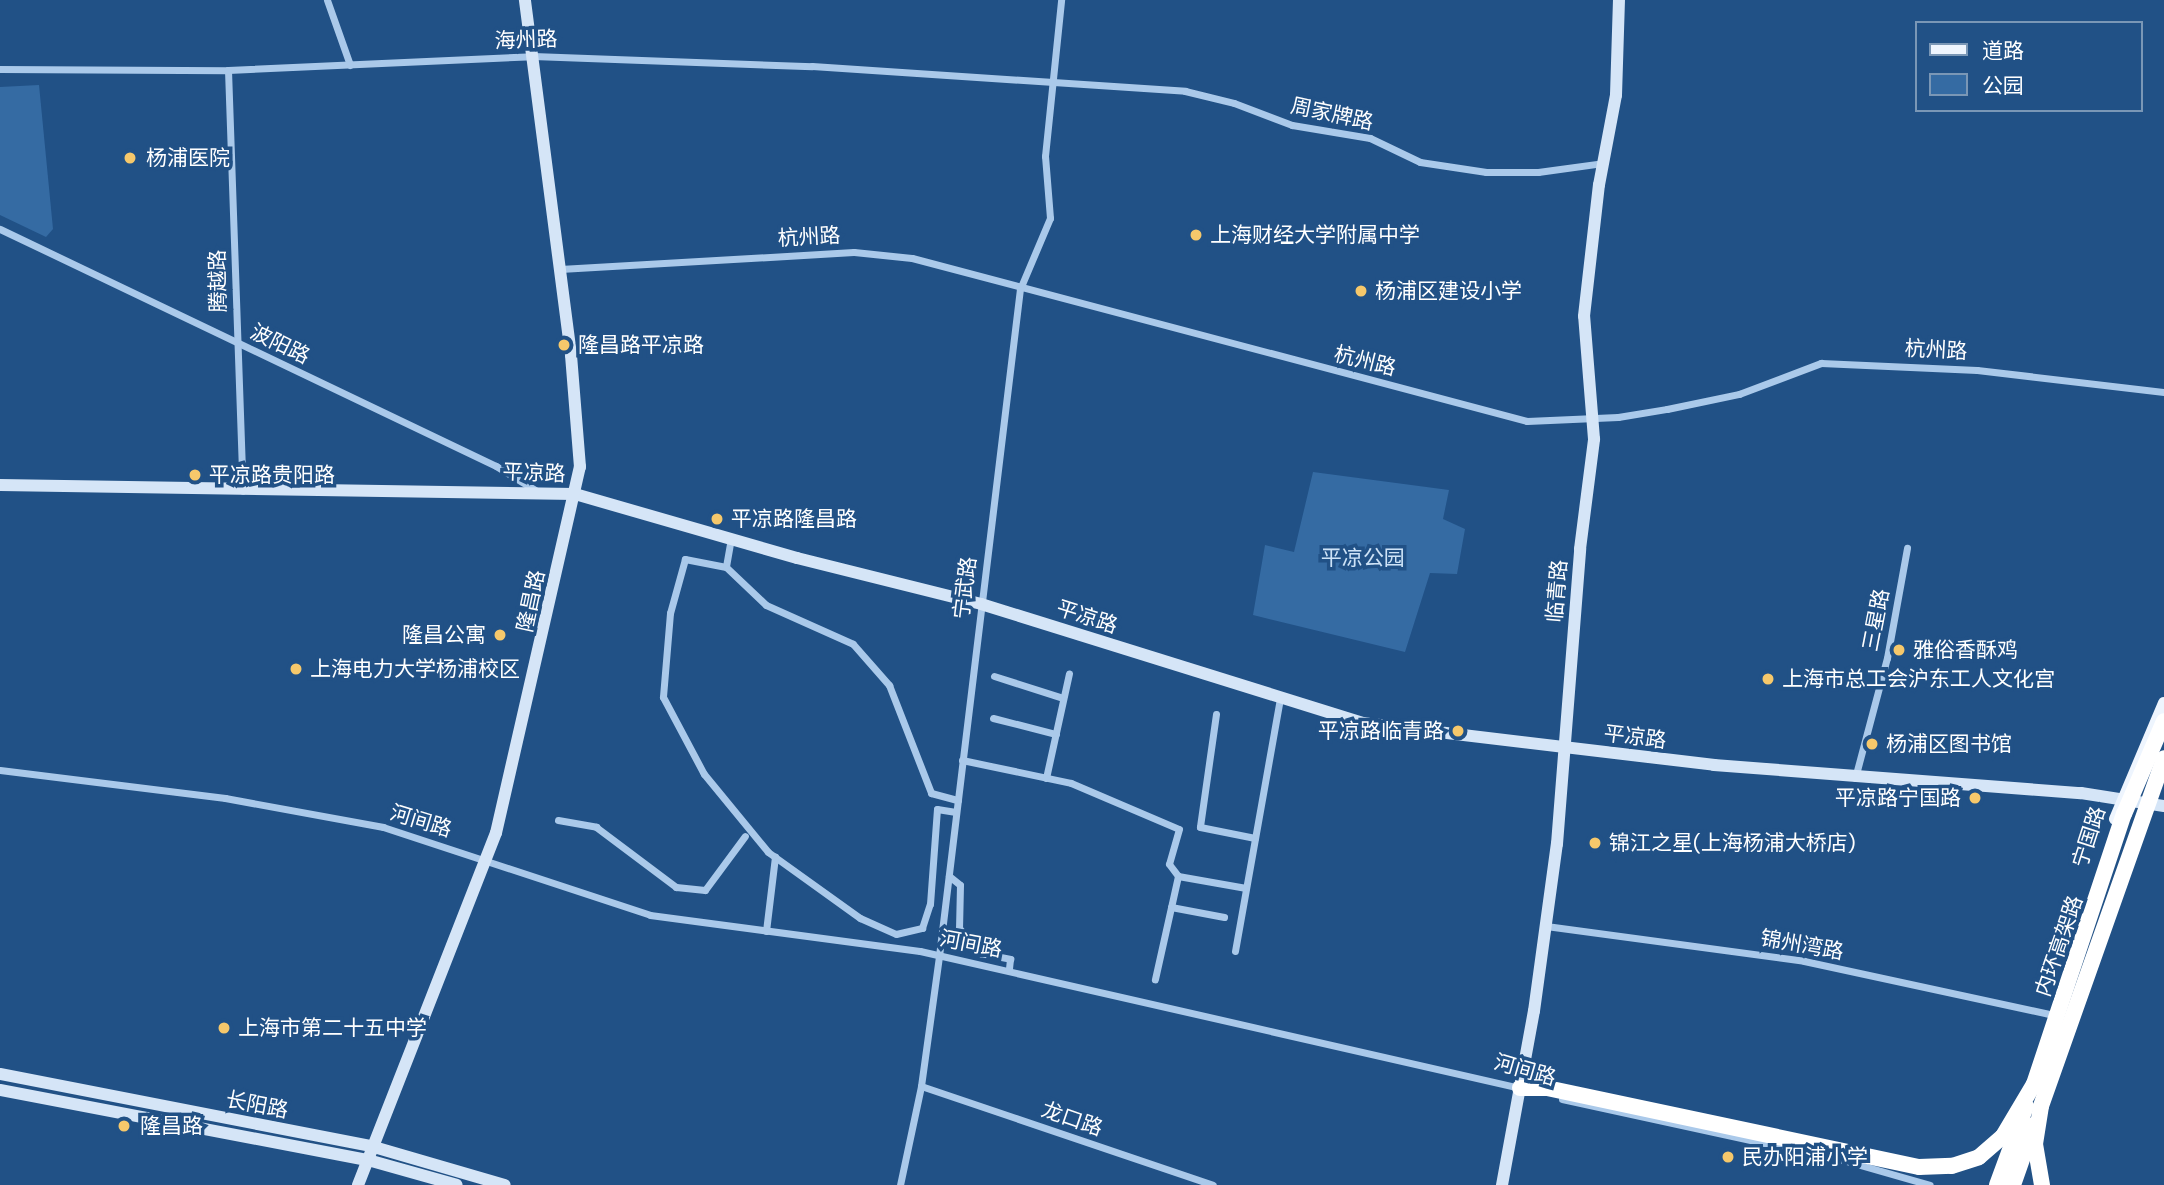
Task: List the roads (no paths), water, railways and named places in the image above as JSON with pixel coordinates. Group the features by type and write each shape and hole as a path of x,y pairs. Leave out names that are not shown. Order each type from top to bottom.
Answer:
{"highway":[{"name":"内环高架路","path":"1997,1185 2034,1084 2124,814 2164,721"},
{"name":"内环高架路","path":"2013,1185 2164,758"},
{"path":"1520,1088 1548,1088 1937,1168 1967,1162 1992,1148 2034,1084"},
{"path":"2041,1106 2035,1144 2042,1185"}],"main road":[{"name":"隆昌路","path":"358,1185 486,861 504,807 575,494 580,459 560,269 525,0"},
{"name":"临青路","path":"1502,1185 1546,926 1595,417 1585,353 1584,316 1604,163 1616,95 1619,0"},
{"name":"平凉路","path":"0,485 243,492 575,494 981,604 1363,723 1563,748 1854,779 2122,797 2159,804"},
{"name":"宁国路","path":"1989,1185 2050,1014 2122,797 2164,703"},
{"path":"2021,1185 2077,1011 2159,804 2164,779"},
{"name":"长阳路","path":"0,1074 374,1147 505,1185"},
{"name":"长阳路","path":"0,1090 368,1160 457,1185"}],"street":[{"path":"327,0 350,65"},
{"name":"宁武路","path":"900,1185 920,1086 939,956 1020,289 1050,218 1045,156 1061,0"},
{"name":"海州路","path":"0,69 228,70 533,56 835,67 1051,86"},
{"name":"腾越路","path":"228,70 243,492"},
{"name":"周家牌路","path":"1051,86 1185,91 1234,103 1292,125 1370,138 1420,162 1486,173 1538,172 1604,163"},
{"name":"波阳路","path":"0,229 496,466 542,493"},
{"name":"杭州路","path":"560,269 853,252 912,258 1020,289 1527,421 1618,418 1739,394 1821,363 1977,370 2164,392"},
{"path":"726,567 731,538"},
{"name":"三星路","path":"1854,779 1887,658 1907,548"},
{"path":"956,812 937,809 930,904 922,928 896,934 860,918 775,857 704,774 663,697 670,613 685,559 726,567 766,605 853,644 889,685 931,793 958,800"},
{"path":"1046,778 1069,673"},
{"path":"995,676 1063,698"},
{"path":"1235,951 1280,699"},
{"path":"1216,714 1200,827 1255,838"},
{"path":"993,718 1055,734"},
{"path":"962,760 1071,783 1179,829 1169,864 1178,876 1246,888"},
{"name":"河间路","path":"0,770 225,798 350,820 650,915 939,956 1009,970 1846,1161 1930,1185"},
{"path":"558,820 596,827 676,887 705,890 745,836"},
{"path":"766,931 775,857"},
{"path":"949,876 960,885 959,928 980,953 1010,959 1009,970"},
{"path":"1156,979 1178,876"},
{"path":"1171,907 1224,917"},
{"name":"锦州湾路","path":"1546,926 1804,961 2050,1014"},
{"name":"龙口路","path":"920,1086 1213,1185"}],"place":[{"name":"杨浦医院","path":"130,158"},
{"name":"上海财经大学附属中学","path":"1196,235"},
{"name":"杨浦区建设小学","path":"1361,291"},
{"name":"隆昌路平凉路","path":"564,345"},
{"name":"平凉路贵阳路","path":"195,475"},
{"name":"平凉路隆昌路","path":"717,519"},
{"name":"隆昌公寓","path":"500,635"},
{"name":"雅俗香酥鸡","path":"1899,650"},
{"name":"上海电力大学杨浦校区","path":"296,669"},
{"name":"上海市总工会沪东工人文化宫","path":"1768,679"},
{"name":"平凉路临青路","path":"1458,731"},
{"name":"杨浦区图书馆","path":"1872,744"},
{"name":"平凉路宁国路","path":"1975,798"},
{"name":"锦江之星(上海杨浦大桥店)","path":"1595,843"},
{"name":"上海市第二十五中学","path":"224,1028"},
{"name":"隆昌路","path":"124,1126"},
{"name":"民办阳浦小学","path":"1728,1157"}],"park label":[{"name":"平凉公园","path":"1363,558"}]}
